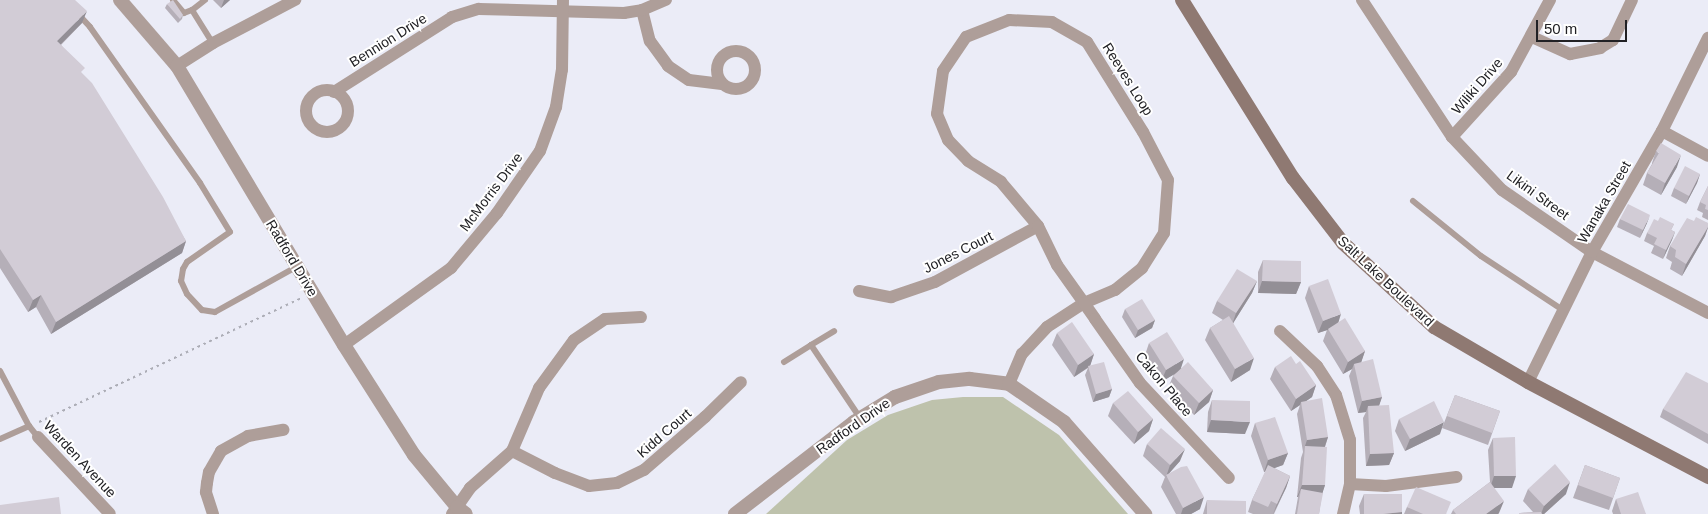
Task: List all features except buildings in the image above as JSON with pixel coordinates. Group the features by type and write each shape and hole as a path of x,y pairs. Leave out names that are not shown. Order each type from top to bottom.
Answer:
{"main road":[{"name":"Salt Lake Boulevard","path":"1182,0 1293,178 1343,243 1434,327 1528,382 1708,477"}],"street":[{"name":"Radford Drive","path":"120,0 177,66 344,345 420,464 458,512"},
{"path":"177,66 213,43 294,0"},
{"name":"Bennion Drive","path":"334,92 452,17 479,8 562,6 624,13 642,10 666,0"},
{"name":"Likini Street","path":"1362,0 1452,137 1502,190 1592,252 1708,313"},
{"name":"Wiliki Drive","path":"1452,137 1511,72 1532,37 1550,0"},
{"path":"1532,37 1570,54 1600,48 1613,40 1632,0"},
{"name":"McMorris Drive","path":"344,345 451,268 497,213 540,151 556,107 562,70 562,6"},
{"path":"642,10 650,41 668,66 688,80 722,84"},
{"name":"Reeves Loop","path":"1009,384 1022,354 1047,327 1084,303 1115,290 1142,268 1164,233 1168,180 1143,132 1086,42 1052,22 1009,20 966,37 943,71 937,114 948,140 968,161 1001,182 1038,226 1057,265 1084,303"},
{"name":"Wanaka Street","path":"1528,382 1592,252 1662,132 1708,38"},
{"path":"1662,132 1708,156"},
{"name":"Jones Court","path":"859,292 891,296 935,282 1038,226"},
{"name":"Cakon Place","path":"1084,303 1140,383 1229,478"},
{"path":"458,512 470,488 512,451 539,388 574,340 605,319 641,317"},
{"path":"1280,331 1317,366 1336,396 1350,440 1350,484 1343,514"},
{"name":"Radford Drive","path":"735,514 860,418 894,397 939,382 970,379 1009,384 1064,422 1145,514"},
{"name":"Kidd Court","path":"512,451 555,474 589,486 617,483 644,470 705,417 741,382"},
{"path":"213,514 206,492 207,483 209,472 221,452 233,442 248,436 283,430"},
{"name":"Warden Avenue","path":"38,437 110,514"},
{"path":"1350,484 1386,486 1456,477"}],"lane":[{"path":"174,0 184,13 192,10 203,1 214,1"},
{"path":"71,7 90,27 200,184 230,232 193,256 183,268 182,281 184,290 202,310 215,312 224,309 298,266"},
{"path":"192,10 213,43"},
{"path":"1413,201 1481,256 1563,310"},
{"path":"784,362 834,331"},
{"path":"811,345 860,418"},
{"name":"Warden Avenue","path":"0,371 29,426 38,437"},
{"path":"0,439 29,426"}],"path":[{"path":"29,426 312,292"}],"green space":[{"path":"963,397 1003,397 1059,435 1128,514 766,514 847,440 888,415 932,400"}]}
